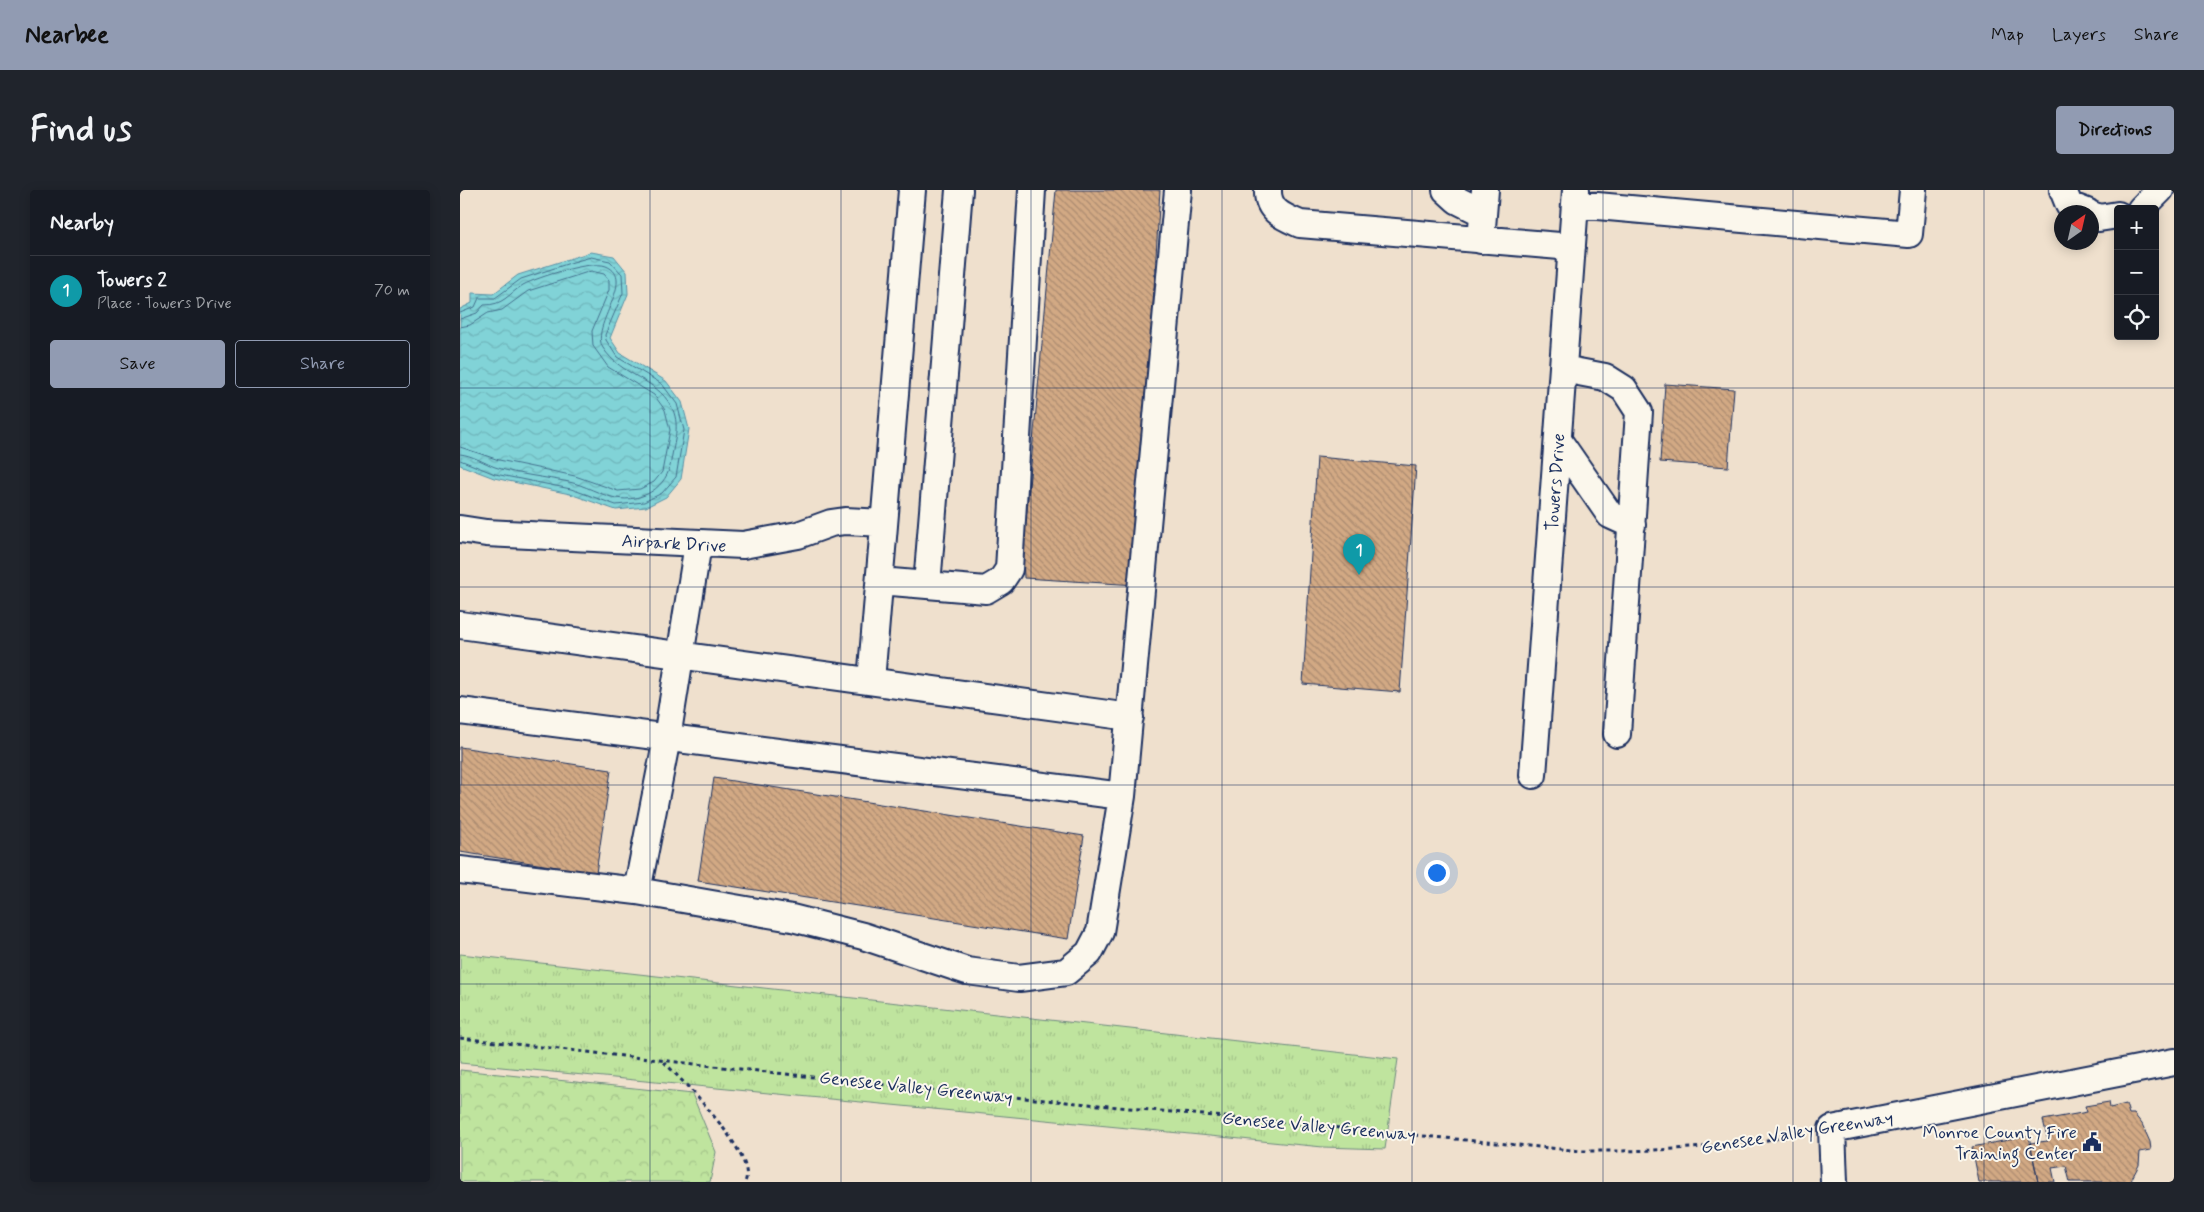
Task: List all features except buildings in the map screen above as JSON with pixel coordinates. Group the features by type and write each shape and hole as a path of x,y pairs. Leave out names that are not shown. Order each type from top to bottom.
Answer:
{"street":[{"path":"871,681 912,190"},
{"path":"927,585 959,190"},
{"path":"880,581 986,590 1001,581 1009,569 1032,190"},
{"path":"460,870 637,891 792,918 863,936 968,970 1019,978 1066,972 1089,953 1100,932 1122,796 1178,190"},
{"path":"1268,190 1268,198 1275,212 1300,224 1572,247"},
{"path":"1446,190 1457,200 1484,202 1482,240"},
{"path":"1576,197 1908,234 1913,190"},
{"path":"2063,190 2069,205"},
{"path":"2145,205 2160,190"},
{"name":"Towers Drive","path":"1533,775 1576,197"},
{"path":"2099,218 2114,216"},
{"path":"1563,369 1605,377 1624,389 1639,412 1617,734"},
{"path":"1558,440 1610,515 1632,525"},
{"name":"Airpark Drive","path":"460,529 486,533 742,545 762,543 798,535 831,523 845,521 884,522"},
{"path":"637,891 681,654 698,544"},
{"path":"460,625 1130,717"},
{"path":"460,711 1122,796"},
{"name":"Genesee Valley Greenway","path":"1832,1129 2174,1062"},
{"path":"1832,1129 1834,1182"}],"path":[{"name":"Genesee Valley Greenway","path":"460,1038 664,1062 1581,1151 1711,1147 1832,1129"},
{"path":"664,1062 700,1099 730,1139 748,1170 745,1182"}],"green space":[{"path":"460,954 1398,1059 1385,1149 1323,1147 460,1063"},
{"path":"460,1070 692,1094 716,1152 710,1182 460,1182"}],"water":[{"path":"591,252 614,256 627,272 628,294 610,338 620,353 666,381 682,402 689,429 681,479 666,497 646,507 616,510 570,494 494,478 460,465 460,309 472,303 472,293 493,294 518,275"}],"place":[{"name":"Towers 2","path":"1359,575"},
{"name":"Monroe County Fire Training Center","path":"2092,1142"}]}
